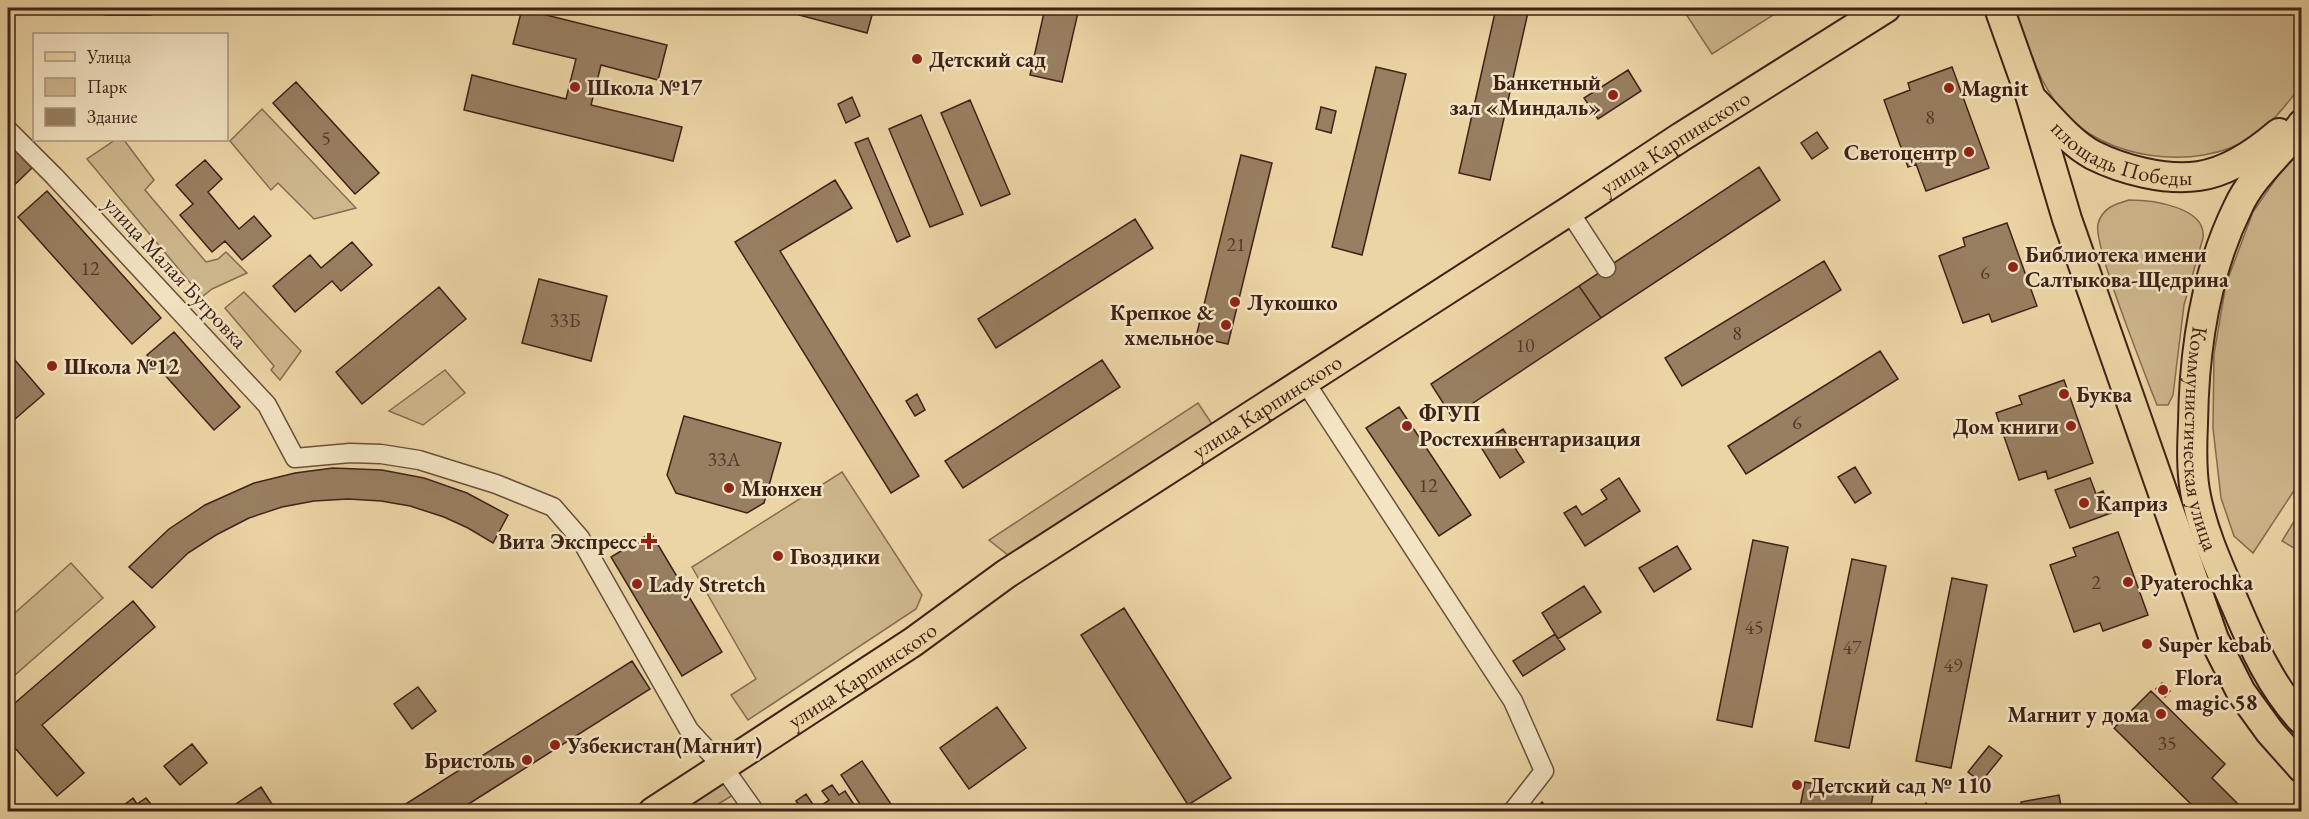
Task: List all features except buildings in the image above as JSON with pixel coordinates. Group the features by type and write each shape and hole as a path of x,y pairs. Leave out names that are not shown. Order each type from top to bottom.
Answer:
{"main road":[{"name":"улица Карпинского","path":"653,812 913,642 1006,574 1681,137 1886,8"},
{"name":"площадь Победы","path":"1999,8 2031,98 2074,140 2092,154 2126,167 2176,177 2201,176 2224,168 2250,154 2301,111"},
{"path":"2031,98 2067,219 2214,639 2241,692 2270,732 2301,768"},
{"name":"Коммунистическая улица","path":"2301,124 2253,181 2238,206 2221,249 2200,324 2193,379 2192,457 2194,490 2202,522 2231,594 2259,657 2289,706 2301,720"}],"street":[{"name":"улица Малая Бугровка","path":"8,130 54,176 267,405 295,458 350,453 381,454 418,460 496,484 553,507 580,538 689,730 723,767"},
{"path":"1569,211 1606,268"},
{"path":"1305,382 1513,701 1544,771 1512,812"},
{"path":"723,767 755,812"}],"green space":[{"path":"1682,8 1784,8 1712,54"},
{"path":"2015,8 2301,8 2301,86 2265,127 2228,149 2204,155 2178,157 2152,156 2126,150 2101,140 2080,127 2062,110 2039,74"},
{"path":"262,109 356,208 314,219 278,183 271,190 230,141"},
{"path":"114,141 125,141 154,180 145,190 206,262 218,259 226,252 247,273 212,289 202,297 87,159"},
{"path":"2301,142 2301,480 2253,553 2234,536 2221,498 2213,428 2214,354 2226,284 2253,212"},
{"path":"2129,200 2176,207 2187,212 2202,227 2203,238 2184,305 2173,395 2168,405 2157,405 2119,304 2098,236 2098,224 2106,210"},
{"path":"244,292 301,351 280,380 271,370 274,366 225,308"},
{"path":"445,370 465,393 423,425 389,411"},
{"path":"1198,403 1212,424 1008,555 989,540"},
{"path":"842,472 922,595 916,609 748,720 731,695 756,679 692,567"},
{"path":"2301,510 2301,552 2282,541"},
{"path":"71,563 103,598 8,681 8,619"},
{"path":"722,781 733,795 707,811 675,812"}],"place":[{"name":"Детский сад","path":"917,59"},
{"name":"Школа №17","path":"575,87"},
{"name":"Magnit","path":"1949,88"},
{"name":"Банкетный зал «Миндаль»","path":"1613,95"},
{"name":"Светоцентр","path":"1969,152"},
{"name":"Библиотека имени Салтыкова-Щедрина","path":"2013,267"},
{"name":"Лукошко","path":"1235,302"},
{"name":"Крепкое & хмельное","path":"1226,325"},
{"name":"Школа №12","path":"52,366"},
{"name":"Буква","path":"2064,394"},
{"name":"ФГУП Ростехинвентаризация","path":"1407,426"},
{"name":"Дом книги","path":"2071,426"},
{"name":"Мюнхен","path":"729,488"},
{"name":"Каприз","path":"2084,503"},
{"name":"Вита Экспресс","path":"649,541"},
{"name":"Гвоздики","path":"778,556"},
{"name":"Pyaterochka","path":"2128,582"},
{"name":"Lady Stretch","path":"637,584"},
{"name":"Super kebab","path":"2147,644"},
{"name":"Flora magic 58","path":"2163,690"},
{"name":"Магнит у дома","path":"2161,714"},
{"name":"Узбекистан(Магнит)","path":"555,745"},
{"name":"Бристоль","path":"527,760"},
{"name":"Детский сад № 110","path":"1797,785"}]}
